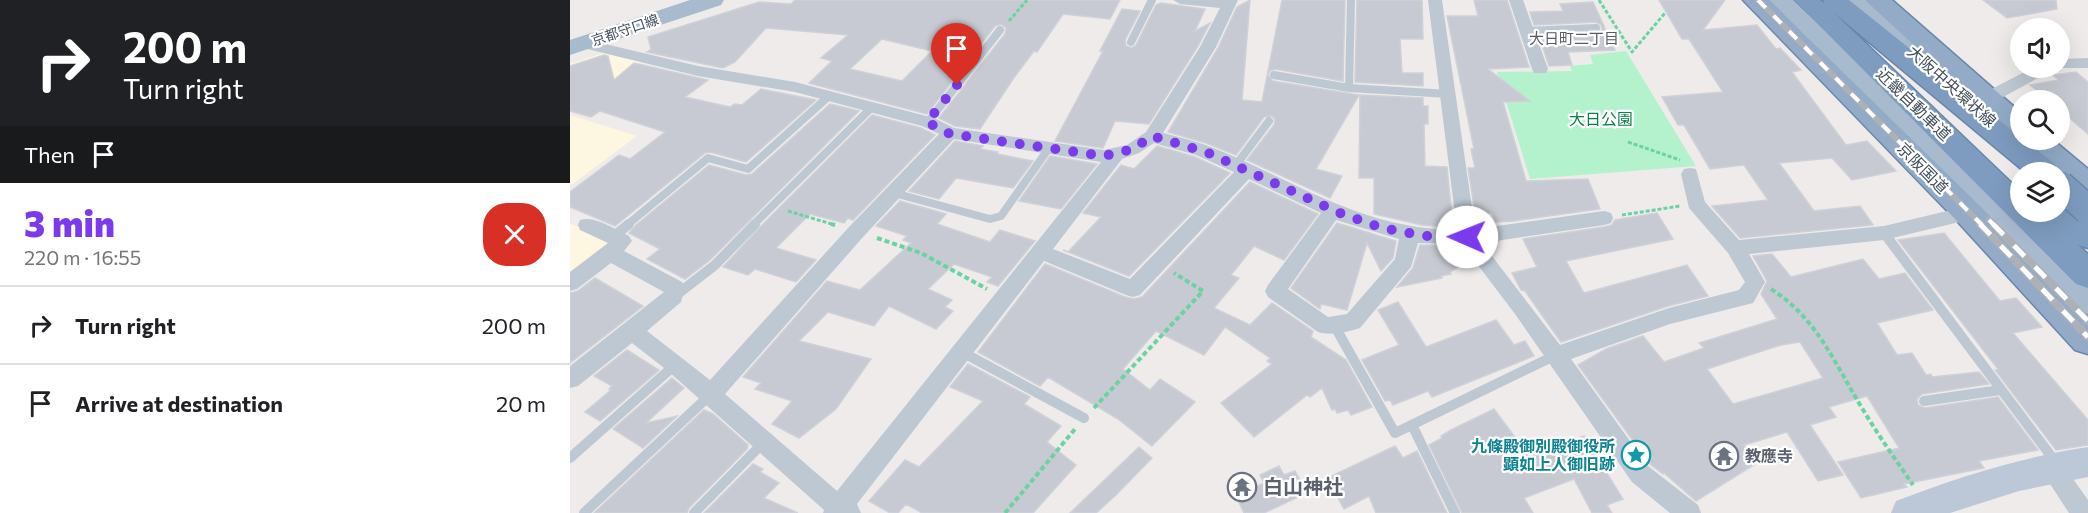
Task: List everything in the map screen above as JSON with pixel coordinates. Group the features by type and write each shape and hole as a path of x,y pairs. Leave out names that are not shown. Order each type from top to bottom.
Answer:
{"highway":[{"name":"京阪国道","path":"1755,0 1857,88 1968,213 2088,339"},
{"name":"近畿自動車道","path":"1834,0 2010,166"},
{"path":"1834,0 2034,162"},
{"path":"1877,0 1978,100 2010,121"},
{"name":"近畿自動車道","path":"1798,13 2010,199"},
{"path":"2044,150 2079,191"},
{"path":"2070,219 2088,236"},
{"name":"近畿自動車道","path":"2034,222 2088,276"}],"main road":[{"name":"京都守口線","path":"577,46 713,0"},
{"path":"1762,0 1798,13"},
{"path":"1772,0 1798,13"},
{"path":"1780,0 1798,13 1857,88 1902,118 2088,302"},
{"name":"大阪中央環状線","path":"1857,0 1978,100 2037,162"},
{"path":"1917,509 1977,486 2066,465"}],"street":[{"path":"577,46 698,71 795,87 927,122 950,134 1104,156 1116,155 1133,149 1152,136 1208,47 1231,1 1180,0"},
{"path":"1435,0 1467,237 1556,354 1640,474 1689,513"},
{"path":"1516,0 1540,69"},
{"path":"2070,64 2088,63"},
{"path":"1978,100 2023,78"},
{"path":"710,394 856,232 950,134"},
{"path":"1152,136 1206,152 1333,210 1382,228 1410,235 1467,237 1604,218"},
{"path":"632,331 676,364 841,511 1039,251 1116,155"},
{"path":"1039,251 1133,289 1242,168"},
{"path":"1556,354 1669,316 1746,297 1755,282 1735,248 1696,203 1690,174"},
{"path":"1333,210 1275,291 1325,326 1353,322 1404,262 1410,235"},
{"path":"1735,248 1884,233 1968,213"},
{"path":"570,379 674,296 675,288 611,245 587,225"},
{"path":"570,283 611,245"},
{"path":"2066,465 2083,513"}],"lane":[{"path":"1131,42 1152,0"},
{"path":"1349,88 1351,0"},
{"path":"1526,31 1596,28"},
{"path":"927,122 1000,30"},
{"path":"1274,75 1349,88 1449,94"},
{"path":"611,245 708,158 748,169 829,96"},
{"path":"674,296 696,282 729,253 771,206 872,107"},
{"path":"1242,168 1269,121"},
{"path":"894,193 990,219 1001,216 1049,148"},
{"path":"1884,233 2000,390 2066,465"},
{"path":"1334,325 1395,434 1556,354"},
{"path":"962,351 1084,418"},
{"path":"570,458 676,364"},
{"path":"1924,400 2000,390"},
{"path":"584,513 710,394"},
{"path":"1412,425 1455,513"},
{"path":"694,513 764,442"}],"path":[{"path":"1000,30 1027,0"},
{"path":"1599,0 1632,52 1665,13"},
{"path":"1628,142 1683,161 1690,174"},
{"path":"1604,218 1696,203"},
{"path":"771,206 921,253 1003,298"},
{"path":"1005,513 1084,418 1203,291 1158,263"},
{"path":"1755,282 1781,294 1814,326 1917,509"}],"shaded area":[{"path":"603,53 641,62 570,113 570,64"},
{"path":"570,115 637,136 570,186"},
{"path":"570,223 614,243 570,277"}],"green space":[{"name":"大日公園","path":"1626,51 1696,166 1530,179 1497,72 1572,71 1570,66 1593,64 1590,55"}],"building":[{"path":"795,0 1120,0 1110,19 1063,14 1037,52 1034,51 1013,79 980,129 955,126 939,118 1005,34 1006,28 1001,24 995,26 927,114 809,83 832,61 821,58 848,35 766,28 735,62 723,68 647,52 651,49 648,37 759,2 791,4","holes":["882,39 932,51 902,81 850,69"]},
{"path":"1250,0 1242,100 1262,102 1282,0 1345,0 1343,81 1275,69 1268,75 1273,81 1359,95 1316,169 1342,176 1330,198 1247,160 1274,125 1275,119 1272,116 1264,117 1236,155 1168,132 1218,48 1237,7"},
{"path":"1357,0 1422,0 1423,39 1400,39 1402,73 1423,73 1423,86 1355,82"},
{"path":"1474,0 1507,0 1529,67 1488,69 1530,101 1503,102 1526,181 1588,179 1600,209 1495,222 1492,213 1475,212 1468,168 1475,168 1471,149 1474,149 1447,16 1478,16"},
{"path":"1659,0 1725,0 1703,30 1757,25 1776,49 1780,48 1801,70 1792,72 1846,145 1867,141 1896,171 1852,180 1832,158 1779,163 1814,211 1860,206 1873,225 1740,238 1712,206 1768,200 1744,165 1710,169 1684,125 1678,125 1662,97 1723,92 1689,39 1682,39"},
{"path":"1983,0 2056,0 2057,9 2007,18"},
{"path":"1593,2 1615,50 1568,52 1572,65 1549,66 1539,36 1597,34 1602,30 1601,25 1596,22 1534,25 1530,12 1563,11 1560,4"},
{"path":"1161,3 1205,9 1195,31 1210,23 1149,124 1115,121 1103,148 1055,141 1103,51 1100,51 1122,9 1140,11 1125,40 1126,46 1132,48 1136,45 1156,5"},
{"path":"604,55 608,56 614,80 634,63 708,80 685,97 730,107 735,104 742,105 761,89 816,100 746,162 710,152 705,153 615,226 570,207 570,192 619,155 630,159 665,132 600,111 591,117 570,111 570,66"},
{"path":"2076,72 2088,82 2088,134 2070,119 2070,90 2036,90 2030,85 2058,80 2056,78 2070,78 2070,73"},
{"path":"1360,95 1423,98 1423,106 1428,106 1428,124 1424,124 1425,166 1447,167 1453,227 1422,225 1374,214 1374,178 1359,178"},
{"path":"830,104 859,111 710,260 685,279 647,259 660,249 629,233 636,225 709,165 746,175 752,174"},
{"path":"872,115 921,128 935,135 853,220 848,218 844,223 810,214 776,248 816,260 796,282 755,269 748,275 723,267 762,225"},
{"path":"955,141 983,146 980,149 998,152 997,154 1033,161 1013,188 956,178 939,199 909,191"},
{"path":"1157,146 1195,157 1230,173 1129,276 1068,252 1101,217 1083,213 1121,165 1134,169"},
{"path":"1050,156 1097,164 1061,209 1019,201"},
{"path":"1250,182 1318,214 1284,260 1254,246 1231,275 1239,278 1214,308 1250,325 1272,303 1313,331 1311,337 1346,360 1372,407 1351,415 1348,410 1337,413 1335,409 1332,410 1322,388 1310,397 1307,395 1254,437 1221,403 1272,364 1267,361 1270,358 1225,327 1204,355 1156,331 1123,369 1150,390 1160,379 1195,402 1152,446 1118,419 1048,377 1040,386 978,352 1045,264 1125,297 1134,299 1142,297"},
{"path":"900,201 946,214 937,224 990,242 1000,230 1035,241 998,286 987,282 992,277 954,264 928,289 952,300 945,307 953,311 936,329 889,306 874,326 828,312 799,341 871,359 836,409 799,438 772,424 792,401 755,389 761,383 743,377 827,281 860,290 911,243 903,240 907,236 876,226"},
{"path":"1657,213 1673,239 1566,261 1584,293 1687,265 1708,296 1668,306 1561,342 1525,291 1521,290 1512,273 1537,267 1523,239 1604,227 1612,225 1615,220"},
{"path":"1337,223 1396,241 1393,258 1381,271 1367,243 1347,310 1321,304 1320,309 1291,288"},
{"path":"1944,233 2000,301 2016,298 2042,327 2013,333 2088,420 2088,445 2056,450 1995,370 1998,369 1898,240"},
{"path":"1420,245 1460,246 1471,259 1450,272 1451,274 1441,276 1442,278 1397,287 1413,268"},
{"path":"1772,254 1791,277 1863,259 1879,279 1905,273 1933,310 1877,323 1897,355 1912,353 1926,375 1931,374 1932,377 1979,372 1989,384 1922,394 1917,399 1918,405 1925,408 1998,397 2038,450 1979,461 1984,468 1904,484 1907,487 1861,498 1838,462 1899,448 1867,396 1829,407 1836,417 1810,425 1843,475 1818,481 1787,432 1744,445 1760,461 1696,501 1650,464 1578,365 1606,349 1643,336 1664,362 1704,348 1699,343 1777,319 1761,294 1767,281 1753,256","holes":["1800,342 1823,378 1733,404 1707,369 1781,345"]},
{"path":"595,278 643,306 570,363 570,293 578,291"},
{"path":"1398,302 1426,347 1496,320 1514,345 1525,341 1534,356 1432,397 1428,391 1393,405 1390,400 1385,401 1362,360 1399,345 1378,310"},
{"path":"627,350 659,370 600,421 585,412 611,390 609,389 612,386 594,376"},
{"path":"968,364 1030,397 1024,404 1061,426 1047,442 1076,465 1033,513 922,513 906,504 898,513 890,513 869,501 905,460 919,467 983,401 950,387"},
{"path":"672,378 684,388 646,423 677,416 643,448 613,429"},
{"path":"1494,409 1529,456 1584,436 1623,499 1607,505 1612,513 1592,513 1574,479 1524,498 1533,513 1462,513 1429,445 1451,430"},
{"path":"704,410 713,414 748,445 747,449 689,508 687,513 594,513"},
{"path":"1395,446 1403,458 1417,451 1447,513 1376,513 1369,496 1344,509 1327,478"},
{"path":"1139,447 1152,458 1116,495 1096,513 1070,513"},
{"path":"753,464 763,469 760,472 779,483 764,498 798,513 704,513"},
{"path":"1279,466 1284,475 1295,471 1307,493 1264,513 1244,513 1236,496 1264,483 1260,475"}],"railway":[{"path":"1758,0 1982,225"},
{"path":"1989,220 1993,224"},
{"path":"1980,224 2088,337"},
{"path":"1993,224 2088,321"}],"place":[{"name":"九條殿御別殿御役所 顕如上人御旧跡","path":"1636,455"},
{"name":"教應寺","path":"1724,456"},
{"name":"白山神社","path":"1242,487"}],"district":[{"name":"大日町二丁目","path":"1574,39"}],"route":[{"path":"957,85 927,122 950,134 1104,156 1116,155 1133,149 1152,136 1206,152 1340,213 1382,228 1410,235 1467,237"}]}
